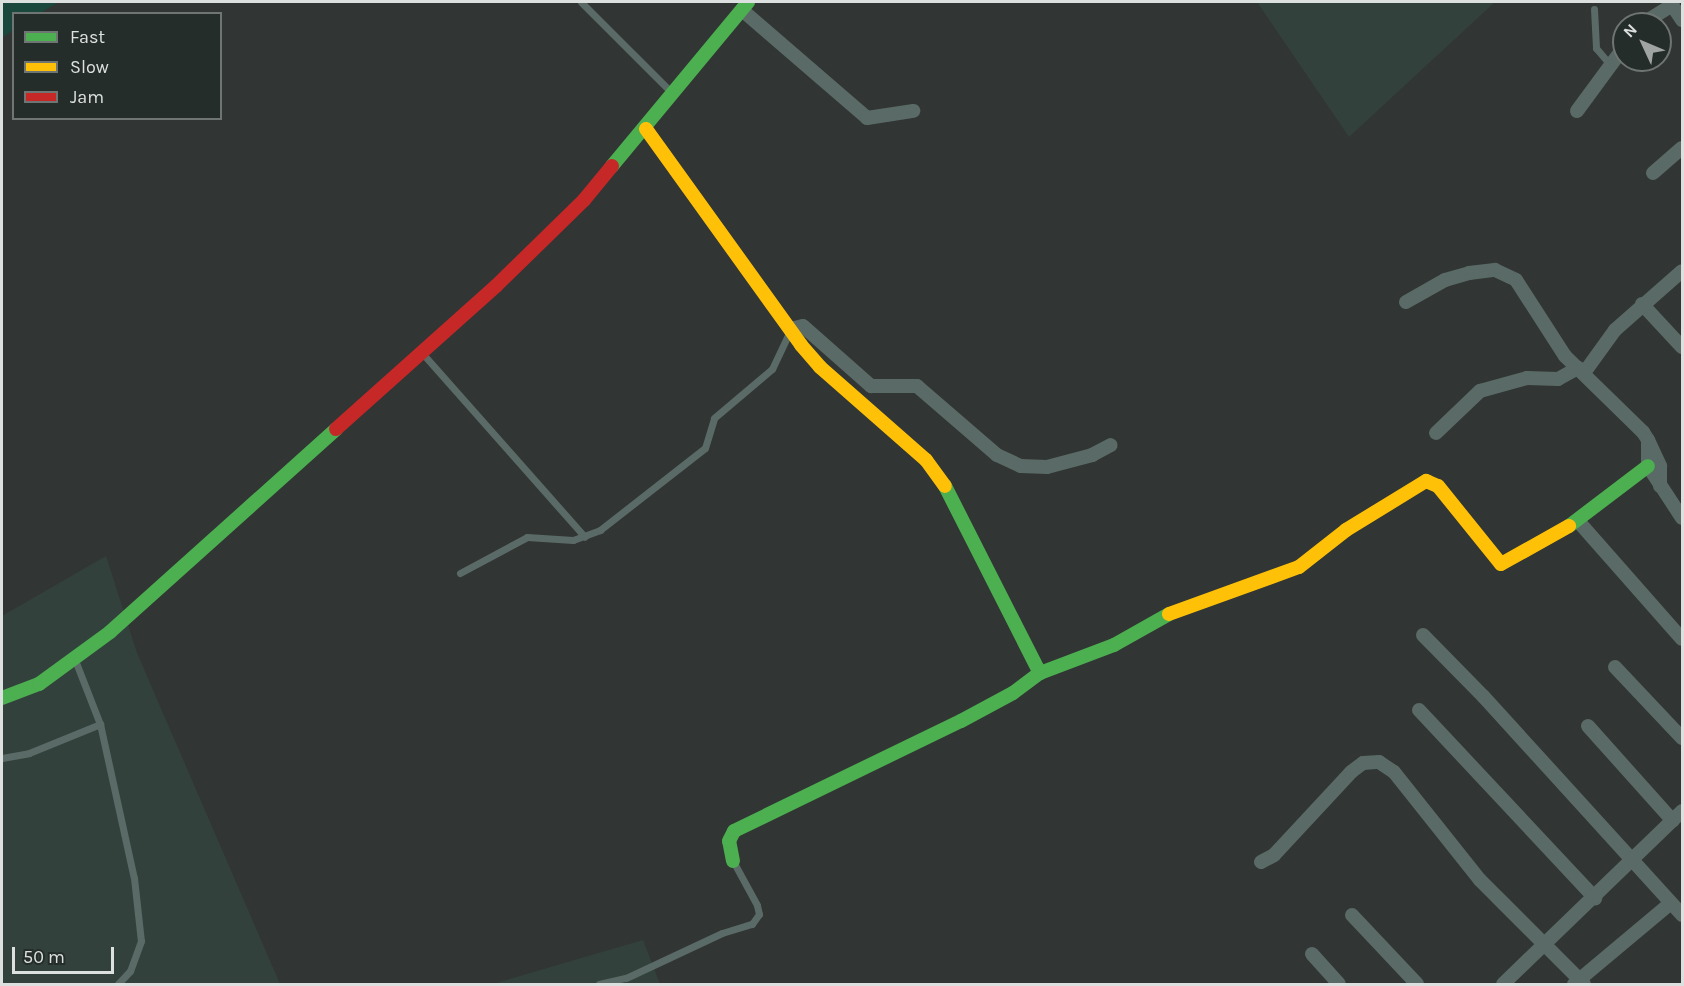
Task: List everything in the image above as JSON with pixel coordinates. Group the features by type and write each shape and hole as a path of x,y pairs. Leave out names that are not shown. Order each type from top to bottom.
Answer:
{"street":[{"path":"1659,12 1671,3 1683,20"},
{"path":"2,698 39,684 75,660 423,354 584,200 646,129 745,6 867,118 913,111"},
{"path":"1577,111 1611,66"},
{"path":"646,129 820,367 926,460 954,499 994,588 1040,673"},
{"path":"1653,173 1683,148"},
{"path":"1406,302 1445,280 1495,270 1506,272 1516,280 1560,348 1648,440 1660,466 1660,486"},
{"path":"1436,433 1480,391 1527,378 1558,379 1581,371 1615,330 1642,304 1683,271"},
{"path":"1642,304 1683,347"},
{"path":"790,329 803,326 872,386 917,386 998,455 1021,466 1047,467 1092,455 1111,445"},
{"path":"1648,440 1648,466 1683,518"},
{"path":"733,861 729,841 734,831 784,804 961,721 1013,693 1040,673 1114,645 1211,595 1299,567 1370,514 1426,481 1438,486 1502,564 1578,521 1648,466"},
{"path":"1578,521 1683,639"},
{"path":"1423,635 1483,696 1631,862 1683,915"},
{"path":"1615,667 1683,738"},
{"path":"1419,710 1595,898"},
{"path":"1503,984 1680,816 1588,726"},
{"path":"1261,862 1274,855 1351,772 1363,763 1379,762 1394,772 1480,880 1545,944 1579,983 1671,903"},
{"path":"1352,915 1417,984"},
{"path":"1312,954 1339,984"}],"lane":[{"path":"581,2 673,94"},
{"path":"1594,9 1596,48 1611,66"},
{"path":"460,573 527,537 573,540 600,530 705,448 714,418 776,364 790,329"},
{"path":"423,354 585,537"},
{"path":"75,660 100,724 134,878 141,941 130,971 118,984"},
{"path":"2,758 29,753 100,724"},
{"path":"599,984 626,978 702,941 752,924 759,914 757,905 733,861"}],"shaded area":[{"path":"1257,2 1495,2 1349,137"},
{"path":"106,556 137,653 280,984 2,984 2,616"},
{"path":"643,940 660,984 493,984"}],"green space":[{"path":"2,2 59,2 42,12 12,12 12,31 2,38"}],"traffic: fast":[{"path":"612,166 748,2"},
{"path":"2,698 39,684 110,632 336,429"},
{"path":"1569,526 1648,466"},
{"path":"945,486 1040,673"},
{"path":"733,861 729,841 734,831 961,721 1013,693 1040,673 1114,645 1169,614"}],"traffic: slow":[{"path":"646,129 801,345 820,367 926,460 945,486"},
{"path":"1169,614 1299,567 1346,530 1426,481 1438,486 1501,564 1569,526"}],"traffic: jam":[{"path":"336,429 496,286 584,200 612,166"}]}
